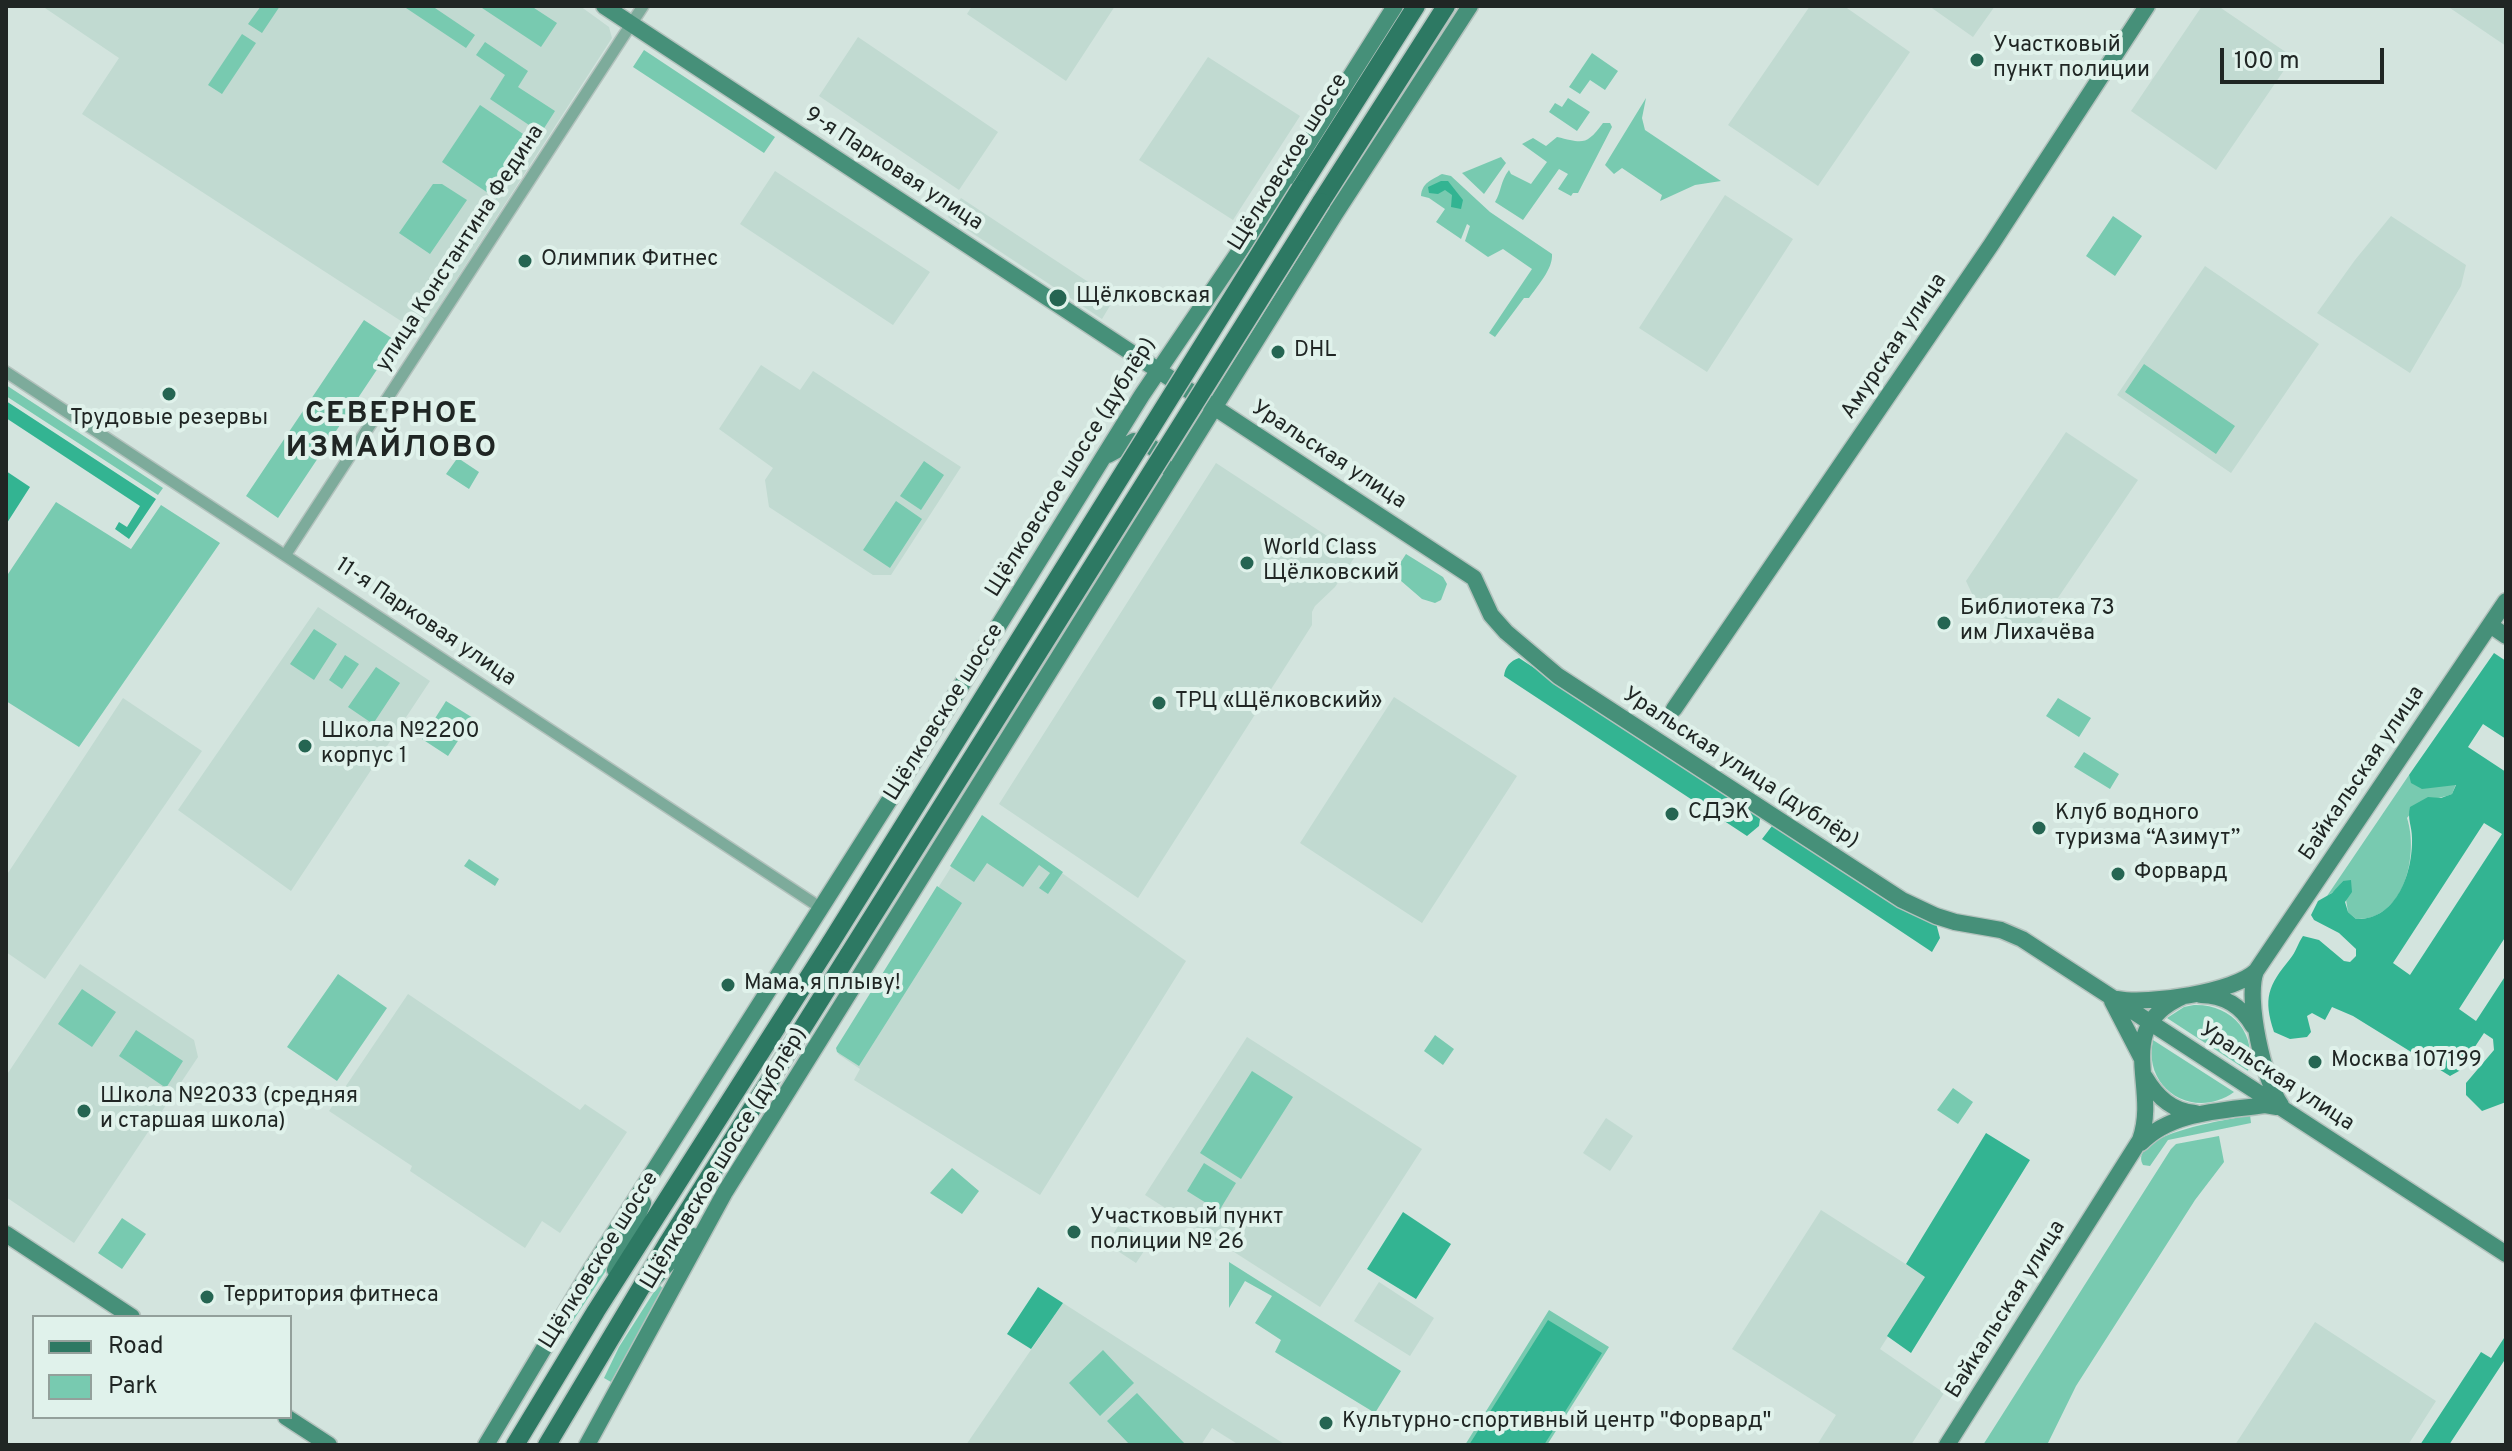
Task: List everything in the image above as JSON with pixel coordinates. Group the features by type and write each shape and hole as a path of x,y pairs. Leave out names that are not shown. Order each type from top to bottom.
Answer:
{"main road":[{"name":"9-я Парковая улица","path":"604,6 1158,371"},
{"name":"Щёлковское шоссе (дублёр)","path":"486,1445 575,1295 1103,458 1251,234 1395,6"},
{"name":"Щёлковское шоссе","path":"515,1445 596,1311 831,942 1416,6"},
{"path":"547,1445 621,1320 849,954 1446,6"},
{"name":"Щёлковское шоссе (дублёр)","path":"587,1445 725,1192 1343,201 1470,6"},
{"name":"Амурская улица","path":"1674,709 1975,269 2147,6"},
{"name":"Уральская улица","path":"1158,371 1474,578"},
{"path":"1103,458 1134,441 1147,444 1163,459 1166,474 1162,492"},
{"name":"Уральская улица (дублёр)","path":"1474,578 1491,615 1506,632 1524,650 1571,685 1902,900 1936,916 2001,930 2022,939"},
{"name":"Байкальская улица","path":"2256,971 2506,601"},
{"path":"2490,625 2506,636"},
{"name":"Уральская улица","path":"2022,939 2506,1254"},
{"path":"2130,1157 2144,1130 2141,1044 2150,1023 2160,1010 2188,996 2242,981 2256,971"},
{"path":"2130,1157 2159,1128 2227,1108 2241,1099 2251,1087 2261,1056 2251,988 2256,971"},
{"path":"2102,992 2129,1001 2208,994 2237,1006 2248,1017 2258,1036 2273,1093 2285,1109"},
{"path":"2102,992 2115,1005 2141,1061 2145,1078 2162,1100 2174,1108 2206,1114 2265,1105 2285,1109"},
{"name":"Байкальская улица","path":"1947,1445 2130,1157"},
{"path":"596,1311 659,1165"},
{"path":"621,1320 652,1280 688,1242 725,1192"},
{"path":"6,1234 129,1315"},
{"path":"289,1419 329,1445"}],"street":[{"name":"улица Константина Федина","path":"286,554 643,6"},
{"name":"11-я Парковая улица","path":"6,372 821,908"}],"shaded area":[{"path":"42,6 580,6 609,27 612,38 421,334 82,114 119,58"},
{"path":"972,6 1115,6 1066,81 967,14"},
{"path":"1810,6 1844,6 1910,52 1818,186 1728,125"},
{"path":"1929,6 1995,6 1973,37"},
{"path":"2202,6 2218,6 2293,57 2216,170 2131,111"},
{"path":"2447,6 2506,6 2506,46"},
{"path":"858,37 998,132 959,190 819,96"},
{"path":"1208,57 1300,116 1233,220 1139,160"},
{"path":"775,171 930,272 893,325 740,224"},
{"path":"1725,195 1793,239 1707,372 1639,328"},
{"path":"961,198 1114,299 1102,319 948,217"},
{"path":"2391,216 2466,265 2461,286 2410,373 2317,313"},
{"path":"2205,266 2319,344 2231,473 2117,395"},
{"path":"761,365 800,390 813,371 961,467 891,575 873,575 769,507 765,480 773,468 719,429"},
{"path":"2066,432 2138,480 2032,636 1974,598 1966,581"},
{"name":"ТРЦ «Щёлковский»","path":"1216,463 1356,555 1335,587 1315,606 1312,625 1138,898 999,804"},
{"name":"Школа №2200 корпус 1","path":"318,607 430,681 291,891 178,810"},
{"path":"1394,697 1517,776 1422,923 1300,843"},
{"path":"123,698 202,751 45,979 6,952 6,876"},
{"path":"983,817 1186,961 1040,1195 854,1080 860,1069 838,1054 901,946"},
{"name":"Школа №2033 (средняя и старшая школа)","path":"80,964 194,1040 198,1057 74,1243 6,1197 6,1076"},
{"path":"408,994 580,1110 585,1104 627,1132 560,1233 542,1221 525,1248 410,1171 412,1166 329,1111"},
{"path":"1247,1037 1422,1149 1320,1307 1145,1195"},
{"path":"1606,1118 1633,1136 1610,1171 1583,1153"},
{"path":"1821,1210 1926,1277 1880,1349 1944,1393 1911,1445 1817,1445 1836,1415 1732,1349"},
{"path":"1120,1223 1150,1242 1136,1263 1107,1244"},
{"path":"1379,1282 1434,1318 1410,1356 1354,1321"},
{"path":"1063,1303 1286,1445 1239,1445 1212,1428 1201,1445 966,1445"},
{"path":"2315,1322 2436,1401 2408,1445 2235,1445"}],"green space":[{"path":"261,6 280,6 262,33 248,24"},
{"path":"403,6 432,6 475,35 466,48"},
{"path":"479,6 531,6 557,23 541,47"},
{"path":"242,34 256,43 222,94 208,85"},
{"path":"485,42 528,71 518,87 555,111 541,133 490,99 505,75 476,55"},
{"path":"644,50 775,137 764,153 633,67"},
{"path":"1592,53 1618,71 1605,90 1590,80 1580,94 1569,87"},
{"path":"1568,98 1590,112 1577,131 1549,112 1555,103 1562,107"},
{"path":"1646,98 1642,118 1645,130 1721,181 1695,185 1660,201 1662,195 1622,168 1614,174 1605,165"},
{"path":"480,105 535,142 497,199 442,162"},
{"path":"1603,123 1610,123 1612,127 1578,193 1571,196 1558,189 1568,174 1559,169 1523,220 1495,202 1509,170 1531,184 1547,162 1522,144 1533,138 1546,146 1557,137 1583,141"},
{"path":"1501,157 1506,163 1484,194 1462,173"},
{"path":"1442,174 1451,176 1490,212 1552,254 1550,265 1540,282 1495,337 1489,333 1532,269 1503,249 1488,257 1465,241 1470,226 1467,224 1461,239 1436,222 1445,209 1421,196 1425,185"},
{"path":"1448,181 1463,200 1461,209 1451,207 1452,195 1445,190 1438,194 1429,193 1428,187"},
{"path":"433,184 442,184 467,200 430,254 399,233"},
{"path":"2113,216 2142,236 2115,276 2086,256"},
{"path":"364,320 396,341 278,518 246,496"},
{"path":"2144,364 2235,426 2216,454 2125,392"},
{"path":"6,385 163,488 158,495 6,396"},
{"path":"6,401 156,499 129,539 115,529 119,522 127,527 140,506 6,418"},
{"path":"456,460 479,472 469,489 446,474"},
{"path":"924,461 944,475 921,510 900,496"},
{"path":"6,471 30,487 7,523 6,522"},
{"path":"896,501 922,519 890,568 863,550"},
{"path":"56,502 131,549 161,505 220,543 79,747 6,701 6,577"},
{"path":"1406,554 1443,577 1447,584 1441,600 1435,603 1422,599 1393,574"},
{"path":"314,629 337,644 314,680 290,664"},
{"path":"2494,653 2506,661 2506,739 2483,724 2468,747 2506,772 2506,936 2459,1009 2476,1021 2506,975 2506,1102 2482,1111 2466,1095 2466,1083 2494,1050 2493,1039 2484,1033 2459,1071 2450,1076 2353,1016 2332,1007 2325,1020 2312,1013 2307,1016 2311,1032 2307,1037 2290,1039 2274,1032 2271,1020 2268,1001 2272,985 2303,936 2319,940 2344,961 2350,962 2356,956 2356,949 2339,933 2314,920 2311,915 2318,901 2332,893 2343,881 2351,880 2352,892 2345,902 2348,912 2356,919 2370,918 2382,912 2399,892 2412,852 2410,807 2428,797 2441,798 2452,794 2456,785 2422,789 2411,783 2409,775","holes":["2484,823 2502,834 2410,975 2393,963"]},
{"path":"345,655 359,664 342,689 329,680"},
{"path":"1519,658 1755,812 1760,819 1759,826 1747,836 1504,676 1508,665"},
{"path":"376,667 400,683 373,724 348,707"},
{"path":"2058,698 2091,718 2079,737 2046,716"},
{"path":"446,701 473,718 448,756 422,739"},
{"path":"2084,752 2119,774 2110,789 2074,767"},
{"path":"2409,775 2412,783 2456,784 2452,794 2424,802 2407,818 2411,850 2409,867 2396,898 2386,909 2372,917 2356,919 2348,912 2343,881 2327,896"},
{"path":"982,815 1063,872 1048,894 1039,888 1050,873 1039,865 1023,887 987,863 974,882 950,866"},
{"path":"1772,826 1936,923 1940,938 1932,952 1762,839"},
{"path":"469,859 499,879 495,886 464,866"},
{"path":"937,886 962,903 859,1066 837,1052 836,1048"},
{"path":"338,974 387,1008 337,1081 287,1047"},
{"path":"82,989 116,1012 92,1047 58,1024"},
{"path":"2194,1005 2220,1010 2239,1024 2249,1045 2248,1071 2167,1018 2184,1007"},
{"path":"136,1030 183,1061 166,1088 119,1056"},
{"path":"1435,1035 1454,1049 1443,1065 1424,1051"},
{"path":"2153,1040 2234,1092 2219,1100 2203,1103 2174,1095 2163,1086 2155,1073"},
{"path":"1252,1071 1293,1097 1241,1179 1200,1153"},
{"path":"1953,1088 1973,1102 1958,1124 1937,1110"},
{"path":"2250,1115 2251,1123 2168,1140 2150,1166 2143,1165 2142,1154 2150,1144 2165,1136"},
{"path":"1986,1133 2030,1160 1911,1353 1887,1336 1925,1277 1906,1264"},
{"path":"2219,1136 2224,1162 2195,1200 2076,1386 2047,1445 1983,1445 2171,1149 2176,1144"},
{"path":"1204,1163 1236,1183 1219,1211 1187,1191"},
{"path":"952,1168 979,1191 962,1214 930,1193"},
{"path":"1403,1212 1451,1244 1416,1299 1367,1269"},
{"path":"122,1218 146,1234 122,1269 98,1253"},
{"path":"624,1234 617,1254 551,1354 548,1350"},
{"path":"1229,1262 1401,1371 1375,1413 1275,1352 1281,1340 1255,1323 1272,1296 1245,1281 1229,1308"},
{"path":"659,1284 663,1289 611,1382 604,1378 619,1347"},
{"path":"1038,1287 1063,1303 1031,1349 1007,1334"},
{"path":"1549,1310 1609,1347 1547,1445 1465,1445"},
{"path":"1548,1320 1602,1353 1544,1445 1469,1445"},
{"path":"2506,1335 2506,1362 2449,1445 2420,1445 2481,1352 2491,1358"},
{"path":"1103,1350 1134,1383 1100,1416 1069,1383"},
{"path":"1137,1393 1184,1445 1130,1445 1107,1421"}],"place":[{"name":"Участковый пункт полиции","path":"1977,60"},
{"name":"Олимпик Фитнес","path":"525,261"},
{"name":"Щёлковская","path":"1058,298"},
{"name":"DHL","path":"1278,352"},
{"name":"Трудовые резервы","path":"169,394"},
{"name":"World Class Щёлковский","path":"1247,563"},
{"name":"Библиотека 73 им Лихачёва","path":"1944,623"},
{"name":"ТРЦ «Щёлковский»","path":"1159,703"},
{"name":"Школа №2200 корпус 1","path":"305,746"},
{"name":"СДЭК","path":"1672,814"},
{"name":"Клуб водного туризма “Азимут”","path":"2039,828"},
{"name":"Форвард","path":"2118,874"},
{"name":"Мама, я плыву!","path":"728,985"},
{"name":"Москва 107199","path":"2315,1062"},
{"name":"Школа №2033 (средняя и старшая школа)","path":"84,1111"},
{"name":"Участковый пункт полиции № 26","path":"1074,1232"},
{"name":"Территория фитнеса","path":"207,1297"},
{"name":"Культурно-спортивный центр \"Форвард\"","path":"1326,1423"}],"district":[{"name":"СЕВЕРНОЕ ИЗМАЙЛОВО","path":"392,433"}]}
